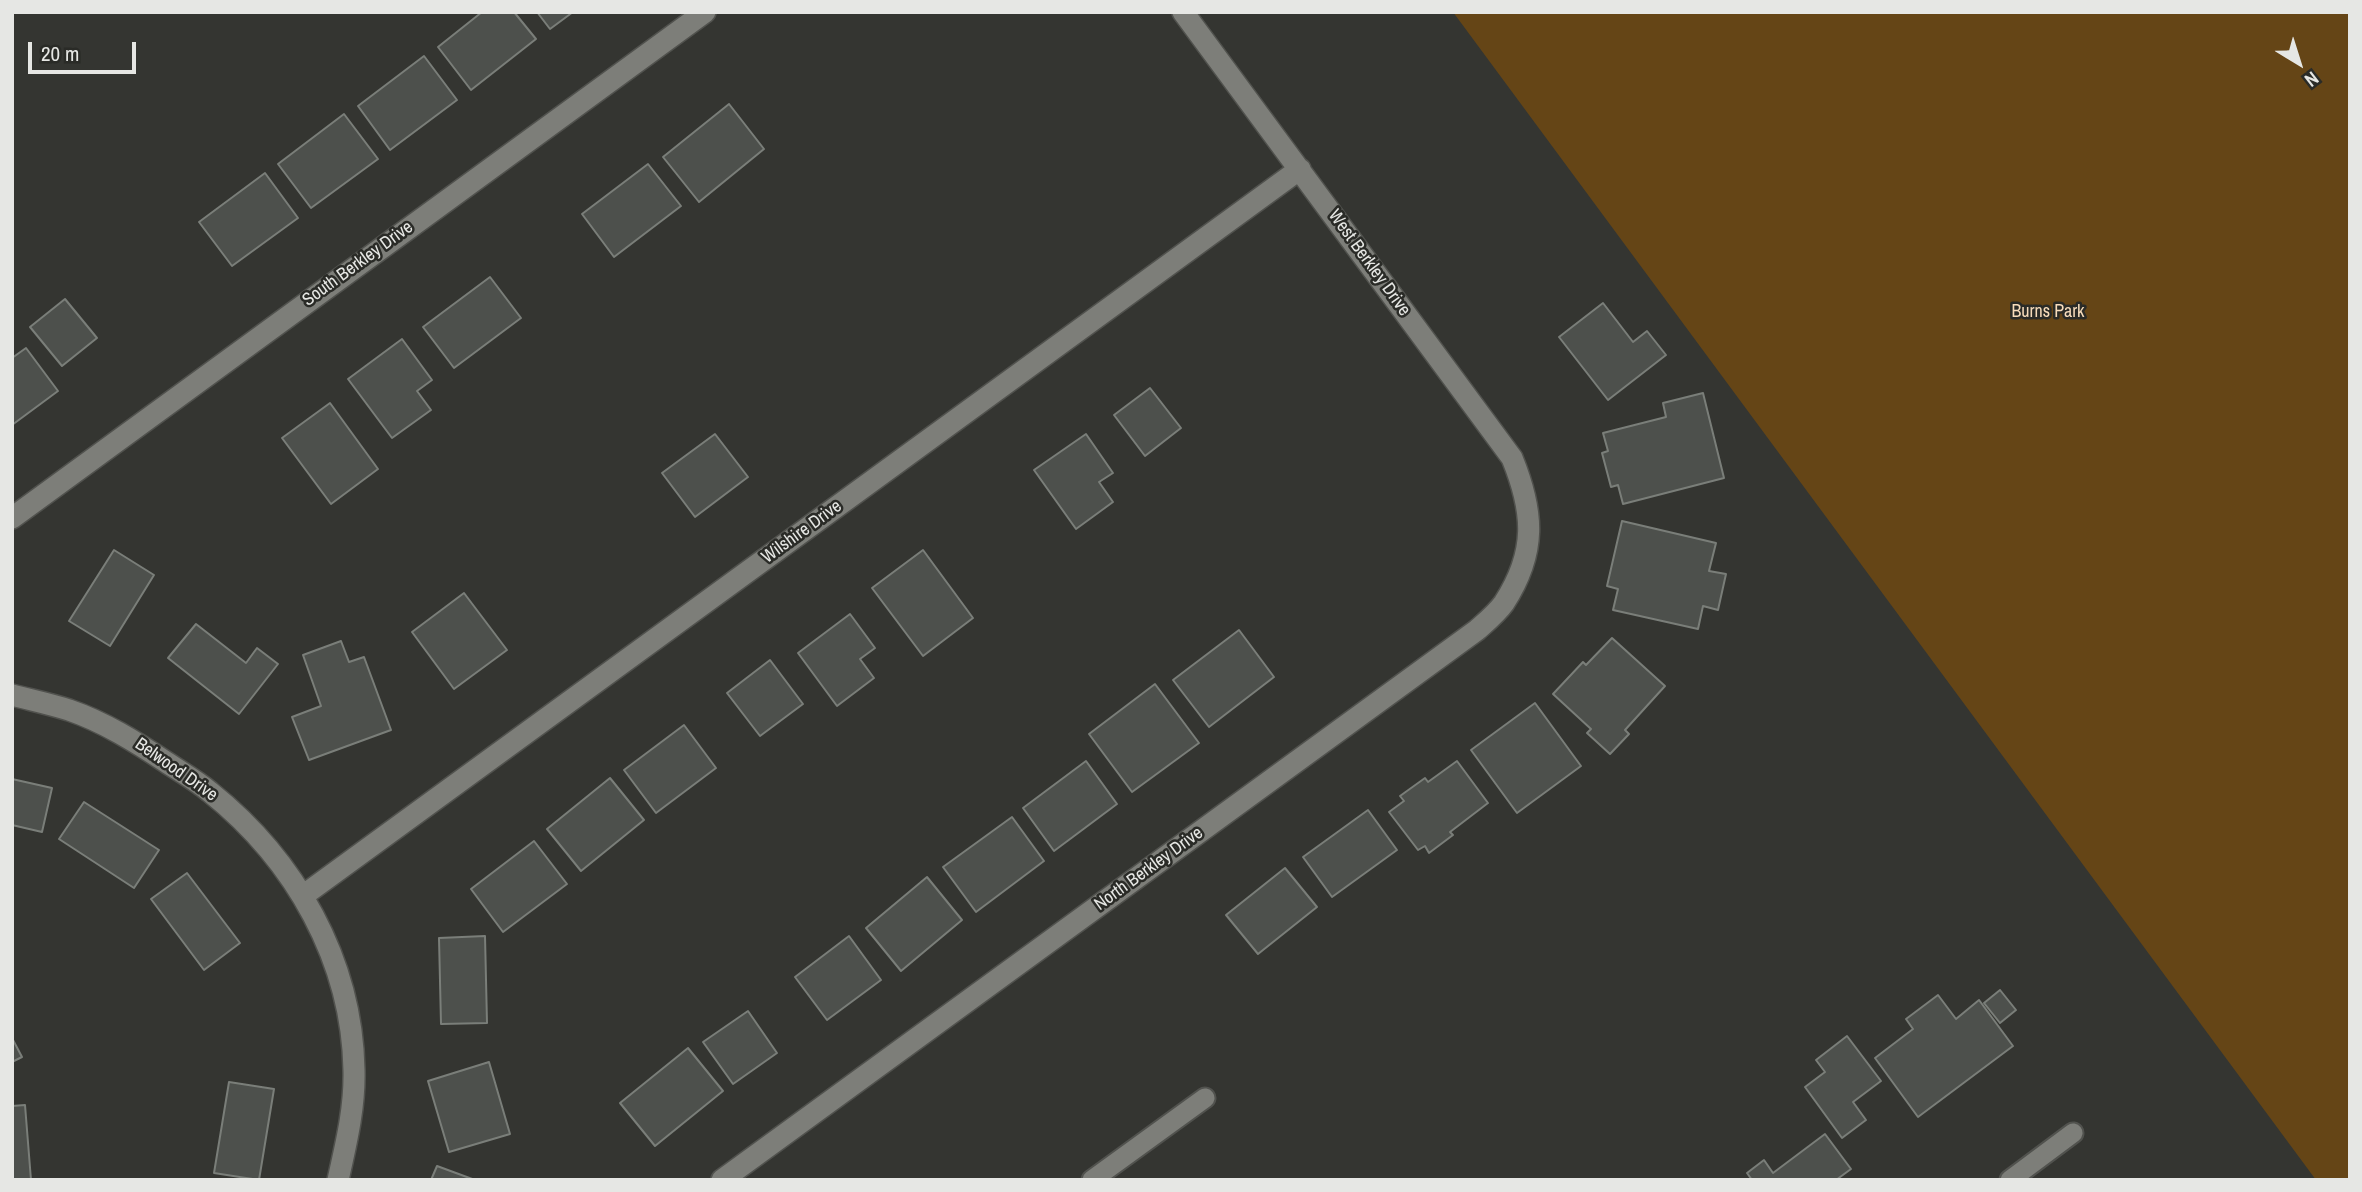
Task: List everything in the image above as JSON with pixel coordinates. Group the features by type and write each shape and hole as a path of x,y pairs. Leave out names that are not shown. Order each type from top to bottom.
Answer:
{"street":[{"name":"South Berkley Drive","path":"12,518 705,12"},
{"name":"West Berkley Drive","path":"1183,12 1512,458 1525,488 1530,512 1528,525"},
{"name":"Wilshire Drive","path":"304,895 1300,169"},
{"name":"North Berkley Drive","path":"722,1180 1477,630 1502,605 1522,570 1528,525"},
{"name":"Belwood Drive","path":"12,695 69,710 131,738 210,792 261,839 304,895 331,949 348,1009 355,1070 351,1126 338,1180"}],"lane":[{"path":"1092,1180 1205,1098"},
{"path":"2010,1180 2073,1133"}],"green space":[{"name":"Burns Park","path":"1453,12 2350,12 2350,1180 2316,1180"}],"building":[{"path":"482,12 514,12 536,39 471,90 438,47"},
{"path":"537,12 573,12 550,29"},
{"path":"424,56 457,100 390,150 358,106"},
{"path":"729,104 764,149 699,202 663,157"},
{"path":"344,114 378,159 311,208 278,164"},
{"path":"648,164 681,206 614,257 582,214"},
{"path":"265,173 298,218 232,266 199,222"},
{"path":"490,277 521,318 454,368 423,327"},
{"path":"65,299 97,338 62,366 30,327"},
{"path":"1603,303 1633,342 1647,331 1666,355 1608,400 1559,337"},
{"path":"402,339 432,380 417,391 431,410 392,438 348,379"},
{"path":"26,348 58,391 12,425 12,358"},
{"path":"1150,388 1181,428 1145,456 1114,415"},
{"path":"1703,393 1724,478 1623,504 1618,485 1611,487 1602,453 1608,451 1603,433 1666,417 1663,403"},
{"path":"330,403 378,469 331,504 282,438"},
{"path":"715,434 748,477 695,517 662,473"},
{"path":"1086,434 1113,473 1099,482 1113,502 1076,529 1034,470"},
{"path":"1622,521 1716,543 1709,571 1726,574 1718,610 1703,606 1698,629 1613,610 1618,589 1607,586"},
{"path":"114,550 154,575 110,646 69,621"},
{"path":"923,550 973,618 923,656 872,588"},
{"path":"464,593 507,650 454,689 412,632"},
{"path":"850,614 875,648 860,659 874,678 837,706 798,653"},
{"path":"196,624 246,663 257,648 278,664 239,714 168,658"},
{"path":"1239,630 1274,677 1209,727 1173,680"},
{"path":"1612,638 1665,686 1625,730 1629,734 1610,754 1587,733 1591,729 1553,694 1583,662 1586,665"},
{"path":"341,641 349,662 364,657 391,730 309,760 292,717 321,706 303,655"},
{"path":"770,660 803,704 760,736 727,693"},
{"path":"1155,684 1199,743 1132,792 1089,734"},
{"path":"1535,703 1581,766 1517,813 1471,750"},
{"path":"684,725 716,768 656,813 624,770"},
{"path":"1086,761 1117,804 1054,851 1023,808"},
{"path":"1457,761 1488,803 1450,832 1453,835 1429,853 1425,846 1418,850 1389,812 1404,801 1400,796 1425,778 1428,782"},
{"path":"610,778 644,820 581,871 547,829"},
{"path":"12,779 52,788 42,832 12,825"},
{"path":"84,802 159,850 134,888 59,839"},
{"path":"1368,810 1397,850 1332,897 1303,857"},
{"path":"1012,817 1044,861 976,912 943,867"},
{"path":"534,841 567,884 503,932 471,889"},
{"path":"1285,868 1317,907 1258,954 1226,915"},
{"path":"187,873 240,943 204,970 151,899"},
{"path":"927,877 962,920 901,971 866,928"},
{"path":"485,936 487,1023 441,1024 439,938"},
{"path":"849,936 881,980 827,1020 795,977"},
{"path":"2000,990 2016,1010 2000,1023 1984,1003"},
{"path":"1938,995 1956,1019 1979,1000 2013,1046 1918,1117 1875,1058 1913,1029 1906,1019"},
{"path":"748,1011 777,1053 733,1084 703,1042"},
{"path":"1847,1036 1881,1081 1853,1102 1866,1120 1842,1138 1805,1087 1825,1072 1816,1060"},
{"path":"12,1038 22,1057 12,1062"},
{"path":"688,1048 723,1091 655,1146 620,1103"},
{"path":"489,1062 510,1134 449,1152 428,1081"},
{"path":"229,1082 274,1089 259,1180 214,1173"},
{"path":"25,1105 31,1180 12,1180 12,1106"},
{"path":"1825,1134 1851,1169 1836,1180 1752,1180 1747,1173 1764,1160 1773,1173"},
{"path":"437,1166 475,1180 431,1180"}]}
